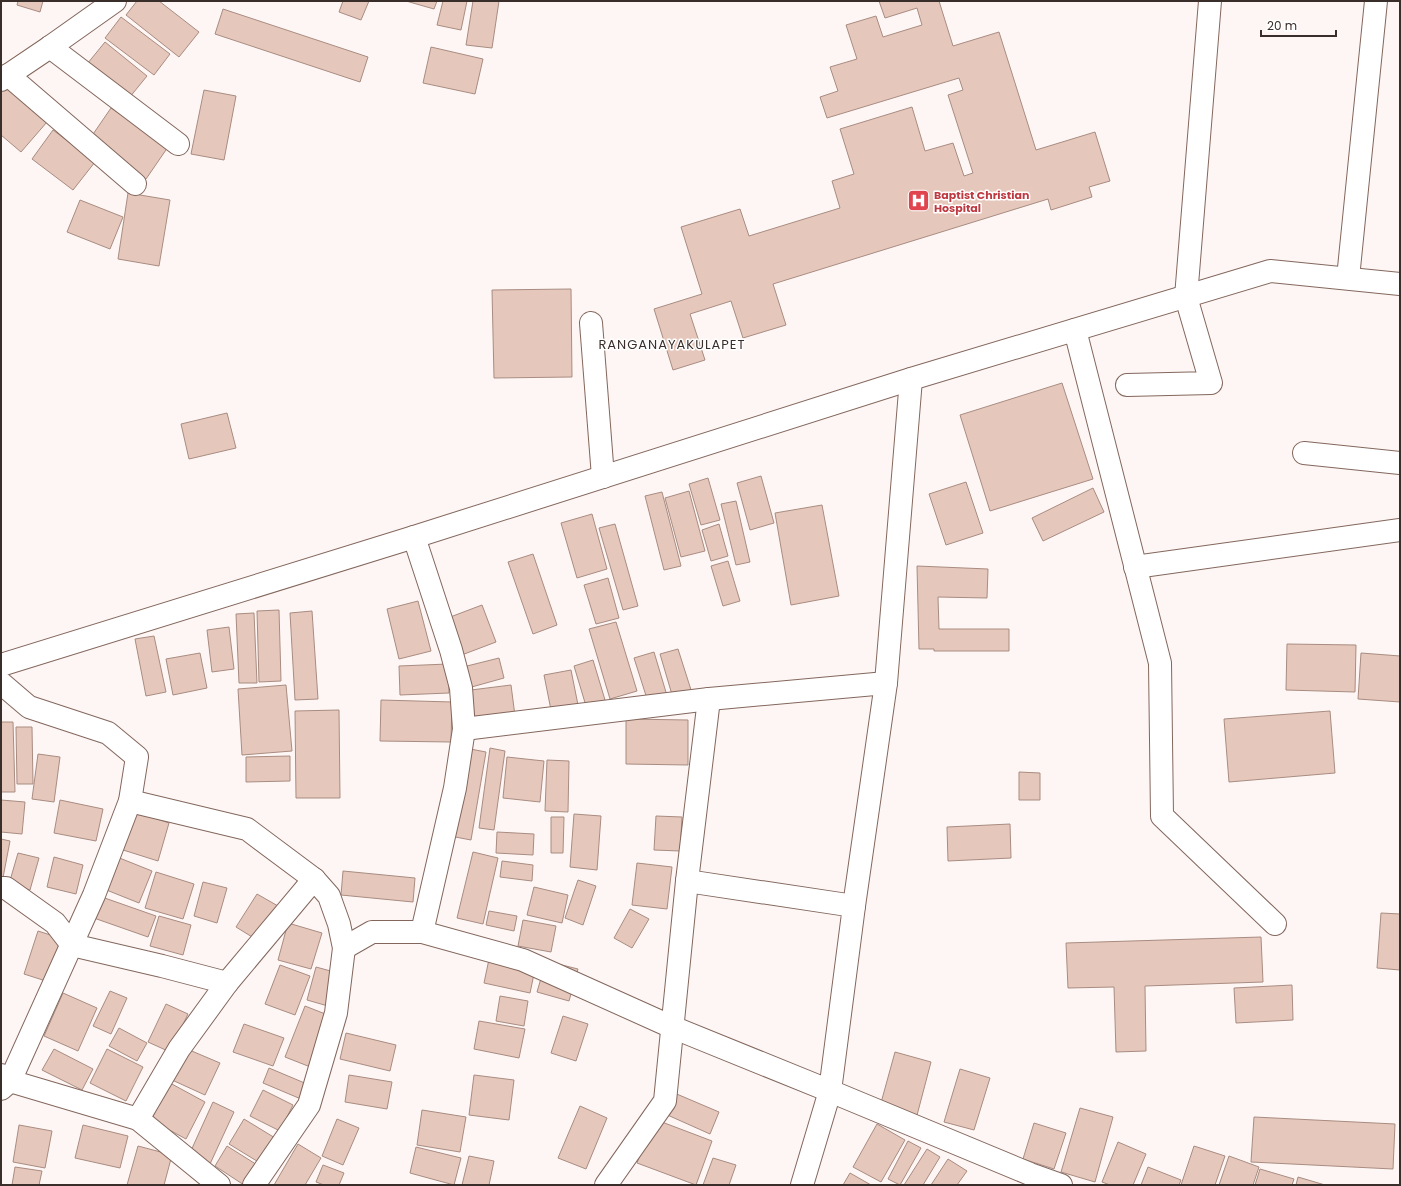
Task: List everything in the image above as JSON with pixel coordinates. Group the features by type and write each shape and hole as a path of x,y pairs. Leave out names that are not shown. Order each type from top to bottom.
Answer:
{"street":[{"path":"115,1 50,47 4,77 134,184"},
{"path":"1127,385 1210,382 1186,297 1210,1"},
{"path":"1348,278 1376,1"},
{"path":"50,47 178,144"},
{"path":"1,665 414,537 911,379 1270,271 1400,284"},
{"path":"591,323 603,477"},
{"path":"1075,330 1160,663 1162,816 1275,924"},
{"path":"802,1185 830,1091 854,906 886,683 911,379"},
{"path":"1304,452 1400,463"},
{"path":"1135,567 1400,530"},
{"path":"414,537 451,650 461,688 464,729 455,788 422,932"},
{"path":"464,729 709,699 886,683"},
{"path":"1,684 29,708 108,733 137,757 130,801 94,895 72,945 4,1082 138,1120 219,1185"},
{"path":"606,1185 665,1101 687,881 709,699"},
{"path":"130,801 247,829 314,880 329,896 339,924 344,948 336,1013 309,1104 254,1185"},
{"path":"138,1120 179,1049 227,983 314,880"},
{"path":"687,881 854,906"},
{"path":"1,888 6,888 55,923 72,945 227,983"},
{"path":"344,948 372,932 422,932 523,960 672,1027 830,1091 1027,1180 1061,1185"}],"building":[{"path":"18,1 43,1 40,12 17,5"},
{"path":"137,1 159,1 199,32 179,57 126,15"},
{"path":"343,1 369,1 361,20 339,12"},
{"path":"406,1 437,1 434,9"},
{"path":"443,1 467,1 461,30 437,25"},
{"path":"473,1 499,1 492,48 466,45"},
{"path":"879,1 939,1 953,46 999,32 1036,150 1095,132 1110,181 1089,187 1092,197 1051,210 1048,199 773,284 786,325 743,338 731,301 690,314 705,360 673,370 654,309 702,294 681,227 740,209 749,236 840,208 832,181 854,174 840,129 912,107 925,151 953,143 964,176 973,173 948,95 963,90 959,78 827,118 820,97 838,91 830,67 857,59 846,25 876,16 883,37 922,25 917,8 885,18"},
{"path":"223,9 368,57 360,82 215,34"},
{"path":"121,17 170,54 154,75 105,38"},
{"path":"105,42 147,76 125,103 83,69"},
{"path":"431,47 483,59 475,94 423,83"},
{"path":"6,86 47,122 21,152 1,135 1,92"},
{"path":"204,90 236,96 224,160 191,154"},
{"path":"111,108 168,147 146,179 89,140"},
{"path":"53,130 95,162 73,190 32,159"},
{"path":"128,193 170,200 159,266 118,259"},
{"path":"80,200 123,217 110,249 67,232"},
{"path":"571,289 572,377 494,378 492,290"},
{"path":"1062,383 1093,479 990,511 960,415"},
{"path":"227,413 236,448 189,459 181,424"},
{"path":"761,476 774,523 750,530 737,483"},
{"path":"708,478 720,520 701,525 689,484"},
{"path":"966,482 983,533 946,545 929,494"},
{"path":"1093,488 1104,512 1043,541 1032,518"},
{"path":"689,491 705,551 681,557 665,498"},
{"path":"662,492 681,566 664,570 645,496"},
{"path":"736,501 750,562 736,565 721,504"},
{"path":"822,505 839,596 791,605 775,513"},
{"path":"592,514 607,569 577,578 561,523"},
{"path":"615,524 638,606 623,610 599,528"},
{"path":"719,524 728,556 711,561 702,530"},
{"path":"533,554 557,625 533,634 508,562"},
{"path":"728,561 740,601 723,606 711,566"},
{"path":"917,566 988,569 987,598 938,597 939,629 1009,629 1009,651 934,651 934,649 919,649"},
{"path":"608,578 619,618 596,624 584,585"},
{"path":"418,601 431,651 399,659 387,609"},
{"path":"482,605 496,642 459,656 445,619"},
{"path":"279,610 281,681 259,682 257,611"},
{"path":"312,611 318,699 295,700 290,613"},
{"path":"254,613 257,683 239,683 236,614"},
{"path":"616,622 637,691 610,699 589,629"},
{"path":"229,627 234,669 212,672 207,630"},
{"path":"154,636 166,692 146,696 135,639"},
{"path":"1287,644 1356,645 1355,692 1286,690"},
{"path":"678,649 692,693 673,698 660,654"},
{"path":"654,652 668,699 649,705 634,658"},
{"path":"200,653 207,688 173,695 166,659"},
{"path":"1361,653 1400,656 1400,702 1358,699"},
{"path":"499,658 504,678 468,688 463,667"},
{"path":"593,660 605,700 586,706 574,666"},
{"path":"448,664 449,693 400,695 399,666"},
{"path":"571,670 578,705 551,710 544,675"},
{"path":"286,685 292,751 242,755 238,689"},
{"path":"511,685 515,716 475,721 471,690"},
{"path":"381,700 452,702 451,742 380,741"},
{"path":"339,710 340,798 296,798 295,711"},
{"path":"1330,711 1335,773 1229,782 1224,719"},
{"path":"626,719 688,720 688,765 626,764"},
{"path":"1,722 13,722 15,792 1,792"},
{"path":"16,727 32,727 33,784 17,784"},
{"path":"465,748 486,752 471,840 450,836"},
{"path":"490,748 505,751 494,830 479,828"},
{"path":"38,754 60,757 54,802 32,799"},
{"path":"290,756 290,781 246,782 246,757"},
{"path":"507,757 544,761 540,802 503,798"},
{"path":"547,760 569,761 568,812 545,811"},
{"path":"1019,772 1040,773 1040,800 1019,800"},
{"path":"1,800 25,802 22,834 1,832"},
{"path":"60,800 103,809 96,841 54,833"},
{"path":"133,811 169,823 158,861 120,849"},
{"path":"574,814 601,816 597,870 570,867"},
{"path":"656,816 682,817 680,851 654,850"},
{"path":"551,817 564,817 563,853 551,853"},
{"path":"1010,824 1011,858 948,861 947,827"},
{"path":"497,832 534,834 533,855 496,853"},
{"path":"1,839 10,841 2,883 1,883"},
{"path":"473,852 498,858 483,924 457,918"},
{"path":"18,853 39,858 30,890 9,884"},
{"path":"54,857 83,865 76,894 47,887"},
{"path":"117,857 152,871 139,903 104,889"},
{"path":"502,861 533,865 532,881 500,877"},
{"path":"637,863 672,867 667,909 632,905"},
{"path":"343,871 415,878 413,902 341,895"},
{"path":"156,872 194,884 183,919 145,908"},
{"path":"578,880 596,886 583,925 565,918"},
{"path":"203,882 227,888 217,923 194,916"},
{"path":"534,887 568,895 562,923 527,915"},
{"path":"257,894 278,906 257,940 236,927"},
{"path":"99,896 156,916 148,937 91,917"},
{"path":"630,909 649,919 632,948 614,938"},
{"path":"489,911 517,916 514,931 486,925"},
{"path":"1381,913 1400,914 1400,970 1377,968"},
{"path":"159,916 191,925 183,955 150,946"},
{"path":"523,920 556,926 551,952 518,946"},
{"path":"288,923 322,933 311,969 278,960"},
{"path":"38,931 63,939 49,982 24,974"},
{"path":"1261,937 1263,982 1145,986 1146,1051 1116,1052 1114,987 1068,988 1066,943"},
{"path":"492,945 538,955 530,993 484,983"},
{"path":"546,961 578,969 569,1001 537,992"},
{"path":"280,965 310,976 295,1015 265,1004"},
{"path":"316,967 338,973 328,1006 307,1000"},
{"path":"1292,985 1293,1020 1236,1023 1234,988"},
{"path":"110,991 127,998 111,1034 93,1026"},
{"path":"63,993 97,1008 78,1051 44,1036"},
{"path":"500,996 528,1001 524,1026 496,1021"},
{"path":"166,1004 188,1014 170,1052 148,1042"},
{"path":"305,1006 333,1017 313,1068 285,1057"},
{"path":"563,1016 588,1024 576,1061 551,1053"},
{"path":"479,1021 525,1029 519,1058 474,1049"},
{"path":"244,1024 284,1038 273,1066 233,1052"},
{"path":"119,1028 147,1043 137,1061 109,1046"},
{"path":"346,1033 396,1045 390,1071 340,1059"},
{"path":"54,1049 93,1069 82,1090 42,1070"},
{"path":"107,1049 143,1067 126,1101 90,1083"},
{"path":"187,1049 220,1063 205,1095 172,1080"},
{"path":"895,1052 931,1062 916,1119 879,1110"},
{"path":"269,1068 307,1084 301,1099 263,1083"},
{"path":"960,1069 990,1078 974,1130 944,1122"},
{"path":"349,1075 392,1082 387,1109 345,1102"},
{"path":"474,1075 514,1080 509,1120 469,1115"},
{"path":"170,1083 205,1102 186,1139 151,1120"},
{"path":"263,1090 293,1105 280,1131 250,1116"},
{"path":"672,1092 719,1112 710,1134 663,1113"},
{"path":"213,1102 234,1112 210,1164 189,1155"},
{"path":"580,1106 607,1118 586,1169 558,1158"},
{"path":"1080,1108 1113,1117 1095,1182 1061,1172"},
{"path":"422,1110 466,1117 460,1152 417,1145"},
{"path":"1254,1117 1395,1124 1393,1169 1251,1162"},
{"path":"244,1119 280,1141 265,1166 229,1144"},
{"path":"337,1119 359,1128 343,1165 322,1156"},
{"path":"654,1119 712,1141 696,1185 637,1163"},
{"path":"1034,1123 1066,1133 1054,1169 1023,1159"},
{"path":"877,1124 905,1140 881,1182 853,1167"},
{"path":"19,1125 52,1131 45,1168 13,1162"},
{"path":"83,1125 128,1136 120,1168 75,1158"},
{"path":"908,1141 921,1148 900,1185 888,1179"},
{"path":"1118,1142 1146,1154 1133,1185 1110,1185 1102,1182"},
{"path":"298,1144 321,1158 305,1185 274,1185"},
{"path":"138,1146 172,1155 164,1185 127,1185"},
{"path":"227,1146 262,1168 244,1185 215,1166"},
{"path":"1194,1146 1225,1156 1215,1185 1181,1185"},
{"path":"416,1147 461,1158 454,1185 410,1173"},
{"path":"927,1149 940,1157 923,1185 904,1185"},
{"path":"469,1156 494,1161 489,1185 462,1185"},
{"path":"1229,1156 1259,1167 1253,1185 1219,1185"},
{"path":"713,1158 736,1165 729,1185 703,1185"},
{"path":"948,1159 967,1171 957,1185 931,1185"},
{"path":"323,1165 344,1173 339,1185 324,1185 316,1182"},
{"path":"15,1167 42,1171 39,1185 12,1185"},
{"path":"1148,1167 1181,1180 1179,1185 1141,1185"},
{"path":"1260,1169 1294,1179 1292,1185 1255,1185"},
{"path":"850,1173 871,1185 843,1185"},
{"path":"1298,1177 1325,1185 1296,1185"}],"place":[{"name":"Baptist Christian Hospital","path":"919,201"}],"district":[{"name":"RANGANAYAKULAPET","path":"672,344"}]}
